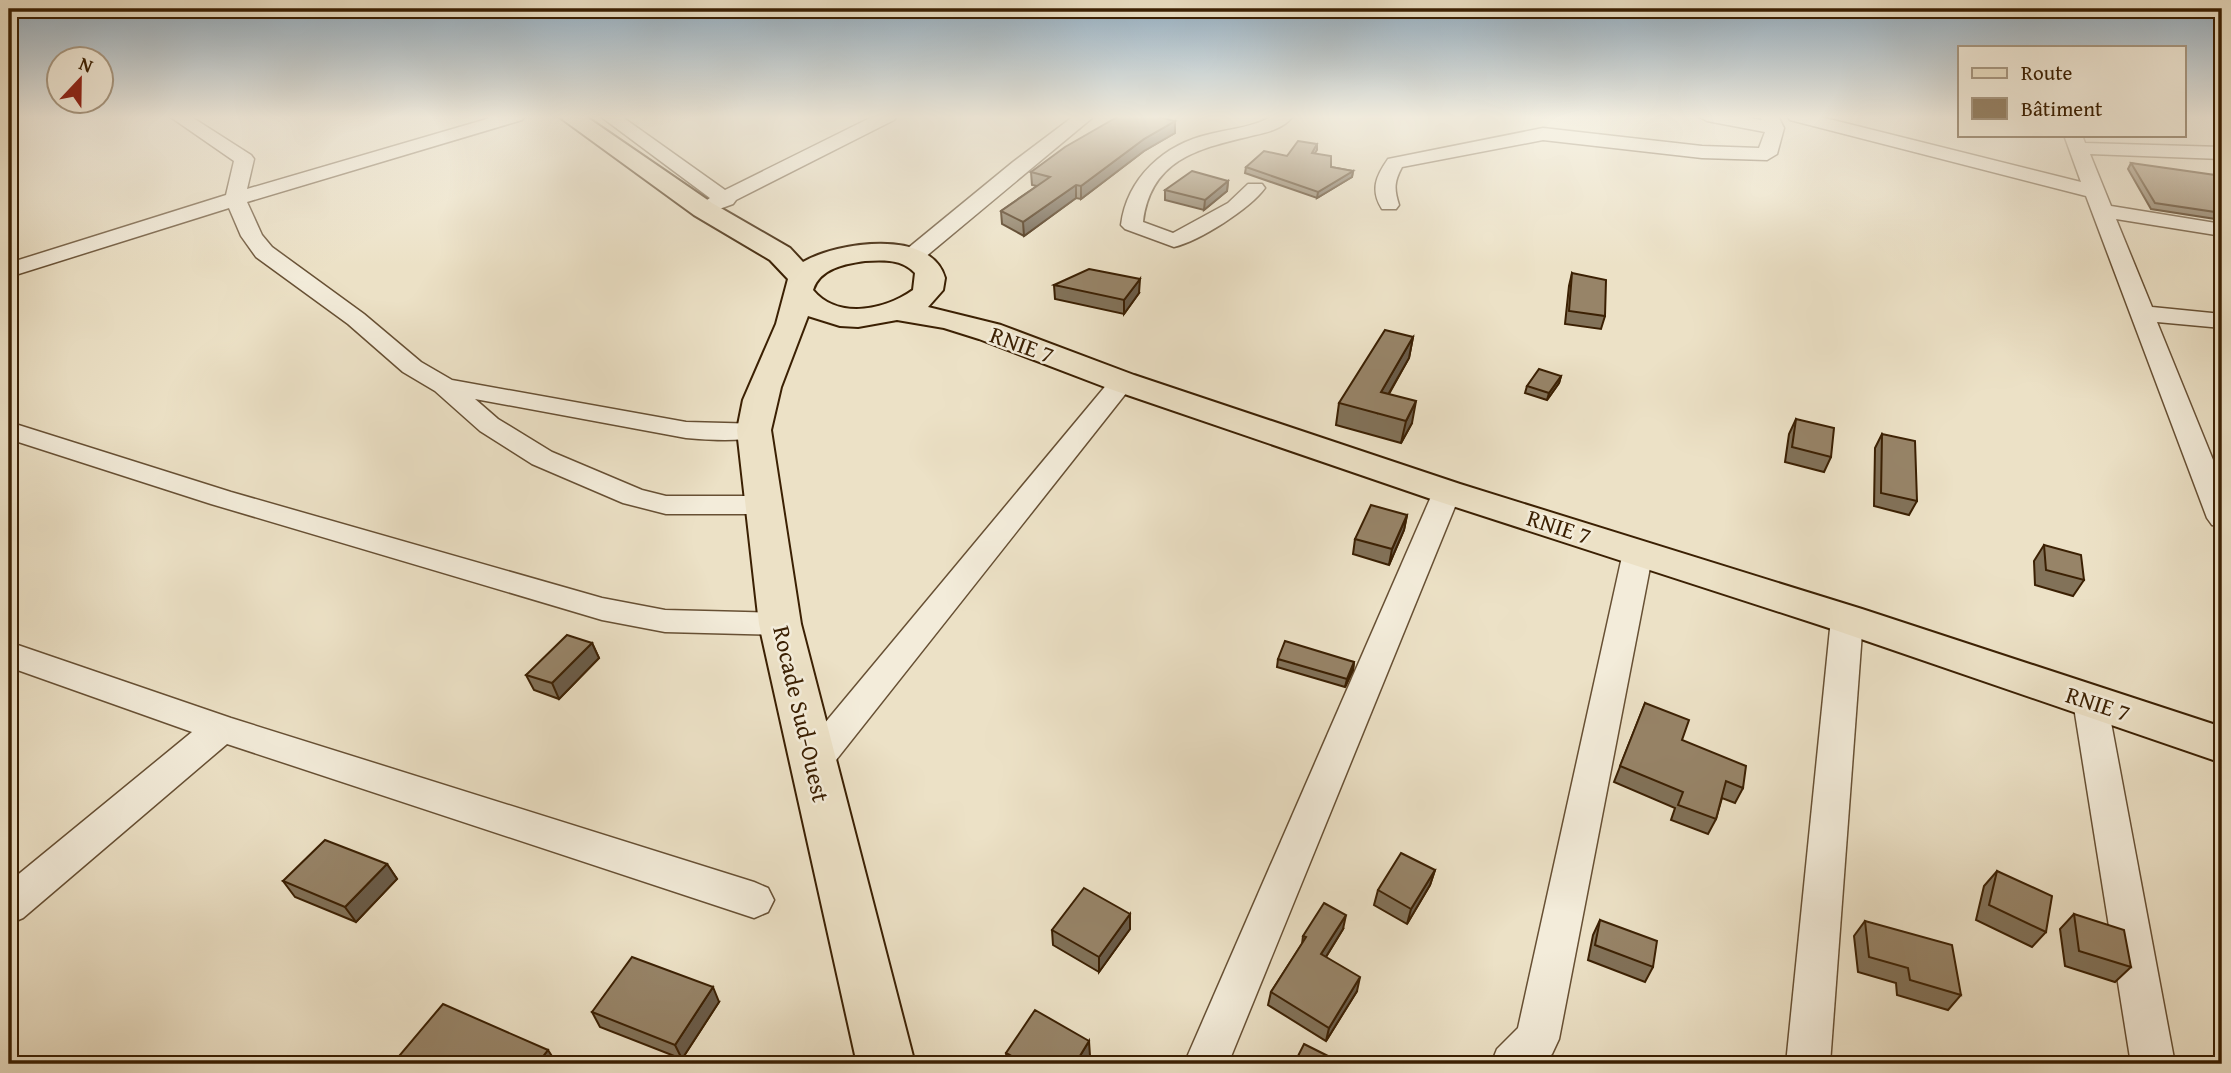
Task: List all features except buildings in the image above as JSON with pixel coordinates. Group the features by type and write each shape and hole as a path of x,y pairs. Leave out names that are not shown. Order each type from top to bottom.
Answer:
{"main road":[{"name":"RNIE 7","path":"652,166 715,205 744,235 780,254 801,285 804,301 814,309 848,317 873,316 896,311 923,297 920,273"},
{"name":"RNIE 7","path":"744,235 797,249 841,256 881,252 920,273 944,305 1102,356 1597,527 2222,725"},
{"name":"RNIE 7","path":"801,285 811,270 841,256"},
{"name":"Rocade Sud-Ouest","path":"801,285 790,328 773,362 756,410 754,430 780,624 887,1064"},
{"name":"RNIE 7","path":"896,311 948,319 1122,382 1447,492 1847,619 2222,745"},
{"path":"773,362 806,336 848,317"}],"street":[{"path":"243,166 236,199 252,236 264,252 356,319 412,367 444,386 489,425 542,458 633,497 666,505 765,505"},
{"path":"9,270 347,166"},
{"path":"669,166 715,205 791,166"},
{"path":"920,273 1020,166"},
{"path":"1162,166 1145,184 1132,225 1174,241 1243,202 1255,188"},
{"path":"1389,205 1384,189 1385,180 1393,166"},
{"path":"1975,166 2100,201 2222,230"},
{"path":"2085,166 2222,518"},
{"path":"2143,313 2222,321"},
{"path":"812,764 1122,382"},
{"path":"444,386 687,430 718,433 754,430"},
{"path":"9,430 221,498 602,609 665,621 780,624"},
{"path":"1206,1064 1447,492"},
{"path":"1513,1064 1537,1039 1638,552"},
{"path":"1808,1064 1847,619"},
{"path":"9,654 221,728 754,900"},
{"path":"2090,701 2152,1064"},
{"path":"9,906 221,728"}]}
